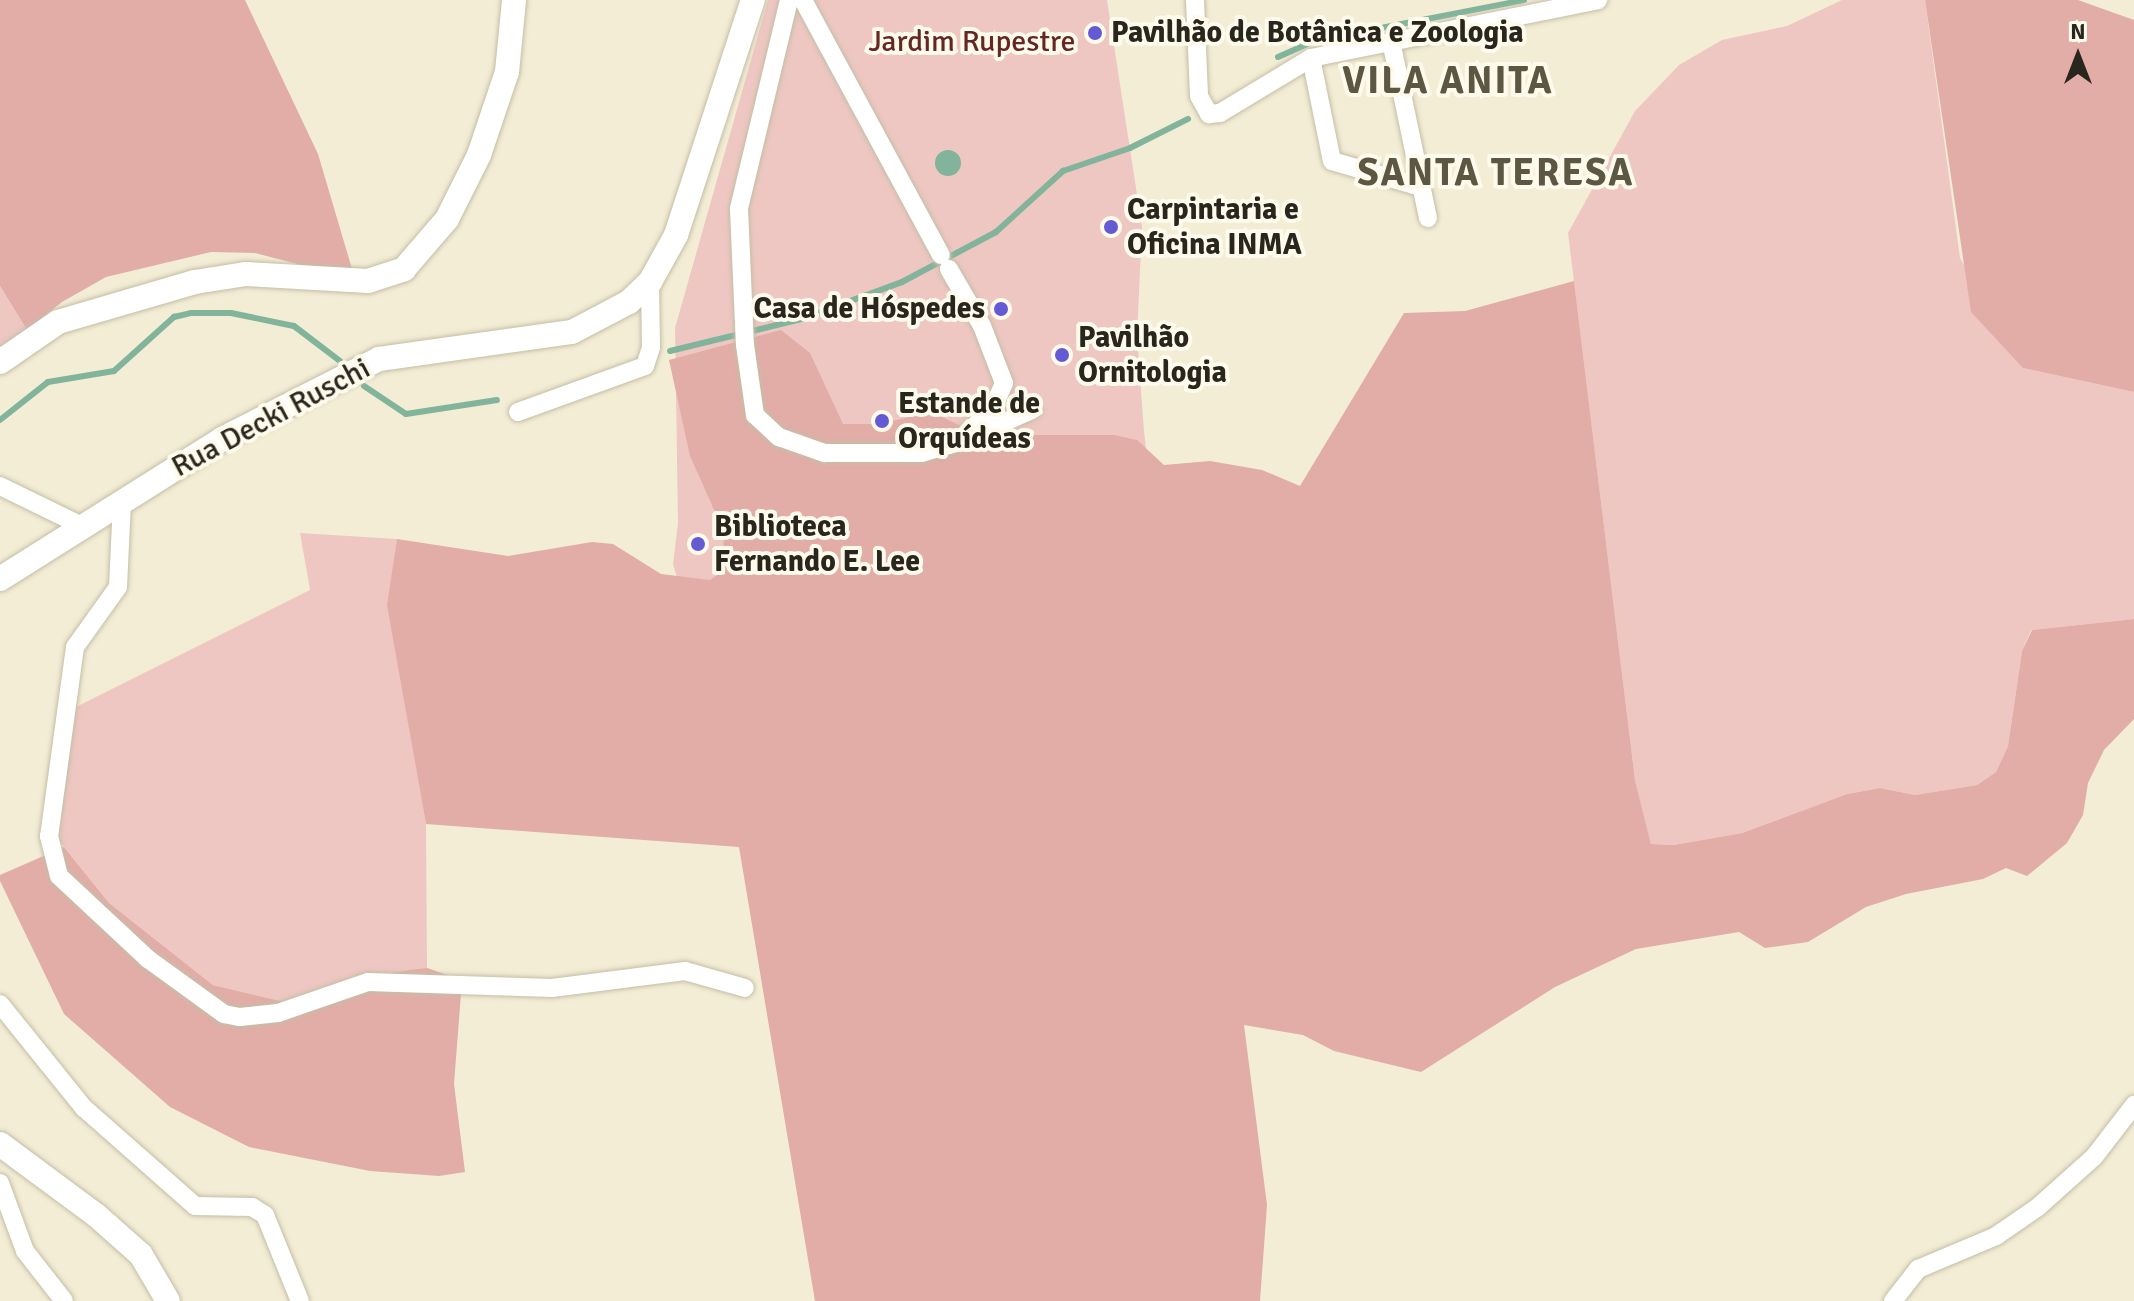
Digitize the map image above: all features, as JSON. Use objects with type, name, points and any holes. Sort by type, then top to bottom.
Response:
[{"type":"street","points":[[0,362],[58,322],[195,282],[246,274],[368,281],[404,269],[434,240],[479,155],[507,72],[514,0]]},
{"type":"street","points":[[518,412],[645,366],[651,347],[650,282],[676,235],[753,0]]},
{"type":"street","points":[[789,0],[739,209],[744,336],[755,415],[797,446],[824,453],[884,455],[957,443],[1032,410]]},
{"type":"street","points":[[803,0],[982,326],[1004,383],[993,408],[957,443]]},
{"type":"street","points":[[1195,0],[1200,103],[1204,112],[1220,113],[1311,58],[1598,0]]},
{"type":"street","points":[[1391,41],[1428,218]]},
{"type":"street","points":[[1311,58],[1332,161],[1421,187]]},
{"type":"street","name":"Rua Decki Ruschi","points":[[0,579],[80,525],[222,439],[379,359],[572,332],[611,315],[650,282]]},
{"type":"street","points":[[0,486],[80,525]]},
{"type":"street","points":[[122,502],[118,587],[75,647],[49,836],[59,876],[148,959],[224,1014],[240,1017],[278,1013],[368,982],[552,988],[685,971],[745,988]]},
{"type":"street","points":[[0,1004],[84,1108],[195,1206],[252,1207],[265,1215],[300,1301]]},
{"type":"street","points":[[1893,1301],[1918,1269],[1996,1236],[2038,1207],[2084,1167],[2134,1105]]},
{"type":"street","points":[[0,1144],[96,1215],[141,1255],[168,1301]]},
{"type":"street","points":[[0,1183],[25,1251],[64,1301]]},
{"type":"green space","name":"Jardim Rupestre","points":[[768,0],[1107,0],[1142,227],[1137,336],[1144,431],[1243,1301],[760,866],[673,564],[678,523],[675,328]]},
{"type":"green space","points":[[1842,0],[1925,0],[1960,258],[2023,368],[2134,392],[2134,619],[2031,630],[2022,651],[2008,746],[1996,772],[1977,785],[1915,795],[1880,788],[1847,794],[1742,833],[1674,845],[1651,844],[1635,780],[1568,233],[1635,111],[1679,65],[1722,40],[1787,26]]},
{"type":"green space","points":[[0,286],[27,330],[0,350]]},
{"type":"green space","points":[[300,533],[397,539],[388,605],[426,824],[427,968],[289,1003],[213,985],[109,903],[45,823],[60,715],[310,590]]},
{"type":"shaded area","points":[[0,0],[245,0],[318,154],[355,279],[255,253],[211,252],[106,277],[62,302],[27,330],[0,286]]},
{"type":"shaded area","points":[[1925,0],[2078,0],[2134,20],[2134,392],[2023,368],[1971,312]]},
{"type":"shaded area","points":[[948,150],[957,154],[961,163],[957,172],[948,176],[939,172],[935,163],[939,154]]},
{"type":"shaded area","points":[[1574,281],[1635,780],[1651,844],[1674,845],[1742,833],[1847,794],[1880,788],[1915,795],[1977,785],[1996,772],[2008,746],[2022,651],[2032,630],[2134,619],[2134,719],[2104,750],[2088,783],[2083,815],[2067,843],[2027,876],[2006,868],[1983,879],[1906,894],[1866,907],[1808,942],[1765,948],[1739,932],[1636,949],[1555,987],[1421,1072],[1334,1051],[1303,1035],[1244,1025],[1267,1205],[1260,1301],[815,1301],[739,847],[426,824],[387,605],[397,539],[508,556],[592,542],[613,544],[661,574],[710,580],[723,571],[724,532],[690,456],[669,360],[781,330],[810,353],[843,424],[879,424],[931,412],[981,435],[1114,435],[1137,440],[1164,465],[1210,461],[1262,470],[1300,486],[1404,313],[1465,311]]},
{"type":"shaded area","points":[[64,847],[109,903],[213,985],[289,1003],[351,981],[410,970],[427,968],[453,977],[461,994],[454,1084],[465,1172],[439,1176],[370,1171],[249,1147],[170,1107],[64,1014],[0,881],[0,875]]},
{"type":"waterway","points":[[1278,57],[1314,41],[1524,0]]},
{"type":"waterway","points":[[670,351],[801,319],[902,282],[996,232],[1063,171],[1130,148],[1188,119]]},
{"type":"waterway","points":[[0,420],[48,382],[114,371],[174,317],[191,313],[231,313],[294,326],[340,361]]},
{"type":"waterway","points":[[364,386],[406,414],[497,400]]},
{"type":"place","name":"Pavilhão de Botânica e Zoologia","points":[[1095,33]]},
{"type":"place","name":"Carpintaria e Oficina INMA","points":[[1111,227]]},
{"type":"place","name":"Casa de Hóspedes","points":[[1001,309]]},
{"type":"place","name":"Pavilhão Ornitologia","points":[[1062,355]]},
{"type":"place","name":"Estande de Orquídeas","points":[[882,421]]},
{"type":"place","name":"Biblioteca Fernando E. Lee","points":[[698,544]]},
{"type":"district","name":"VILA ANITA","points":[[1448,81]]},
{"type":"district","name":"SANTA TERESA","points":[[1496,173]]}]
